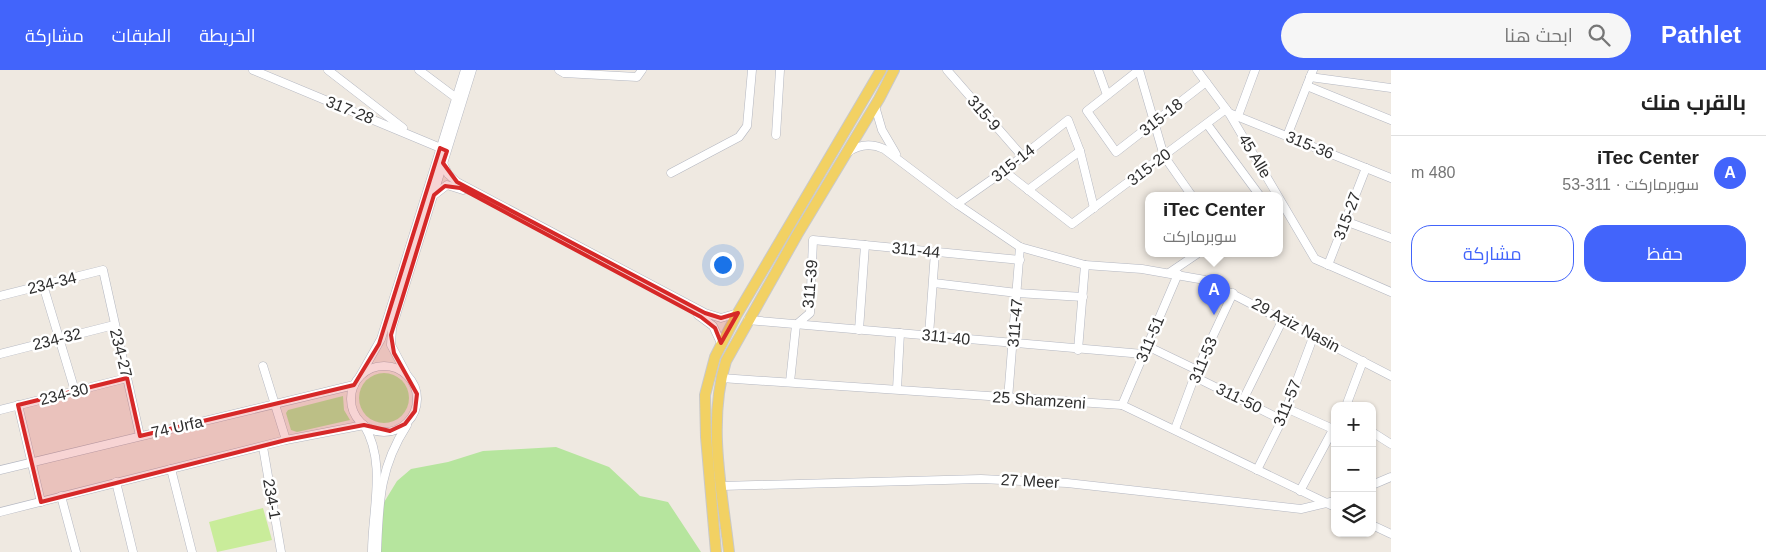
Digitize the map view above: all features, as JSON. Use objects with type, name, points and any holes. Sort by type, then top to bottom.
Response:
[{"type":"main road","points":[[716,552],[704,412],[709,375],[721,343],[786,229],[881,70]]},
{"type":"main road","points":[[722,552],[714,459],[721,378],[732,349],[748,320],[875,106],[894,70]]},
{"type":"main road","points":[[786,229],[797,235]]},
{"type":"main road","points":[[717,425],[729,552]]},
{"type":"street","name":"317-28","points":[[253,70],[444,149]]},
{"type":"street","points":[[328,70],[413,136]]},
{"type":"street","points":[[419,70],[458,100]]},
{"type":"street","points":[[372,552],[377,460],[374,444],[352,407],[354,385],[381,339],[444,149],[465,70]]},
{"type":"street","points":[[458,100],[472,70]]},
{"type":"street","points":[[559,70],[564,72],[638,77],[642,70]]},
{"type":"street","points":[[671,173],[739,137],[746,126],[752,70]]},
{"type":"street","points":[[776,135],[780,70]]},
{"type":"street","name":"315-9","points":[[947,70],[1022,156]]},
{"type":"street","points":[[1098,70],[1107,95],[1139,70],[1164,156],[1189,192]]},
{"type":"street","name":"45 Alle","points":[[1197,70],[1227,111],[1277,192]]},
{"type":"street","points":[[1238,116],[1256,70]]},
{"type":"street","points":[[1287,136],[1311,74],[1391,88]]},
{"type":"street","name":"315-18","points":[[1107,95],[1087,111],[1116,152],[1206,82]]},
{"type":"street","points":[[1307,86],[1391,120]]},
{"type":"street","name":"29 Aziz Nasin","points":[[875,106],[886,138],[900,160]]},
{"type":"street","name":"315-36","points":[[1227,111],[1391,178]]},
{"type":"street","name":"315-20","points":[[1028,190],[1072,224],[1227,111]]},
{"type":"street","name":"315-14","points":[[957,204],[1004,171],[1068,120],[1080,151]]},
{"type":"street","points":[[1207,124],[1257,192]]},
{"type":"street","name":"29 Aziz Nasin","points":[[846,153],[857,147],[874,145],[884,149],[957,204],[1020,247],[1085,265],[1178,274],[1205,280],[1233,292],[1391,376]]},
{"type":"street","points":[[378,552],[384,472],[393,446],[416,406],[417,394],[414,384],[392,348],[390,335],[434,195],[443,163],[444,149]]},
{"type":"street","points":[[1004,171],[1028,190],[1080,151],[1094,208]]},
{"type":"street","points":[[443,163],[448,174],[457,182],[705,313],[721,318],[738,313]]},
{"type":"street","name":"315-27","points":[[1328,265],[1366,168]]},
{"type":"street","points":[[434,195],[447,185],[460,188],[702,317],[715,328],[721,343]]},
{"type":"street","name":"45 Alle","points":[[1283,203],[1314,259],[1391,292]]},
{"type":"street","points":[[1345,220],[1391,238]]},
{"type":"street","name":"311-44","points":[[813,240],[1020,260]]},
{"type":"street","name":"311-39","points":[[790,382],[796,325],[810,313],[813,240]]},
{"type":"street","points":[[859,330],[865,245]]},
{"type":"street","name":"311-47","points":[[1008,399],[1020,247]]},
{"type":"street","points":[[929,335],[935,252]]},
{"type":"street","points":[[1169,273],[1192,257]]},
{"type":"street","points":[[1078,350],[1085,265]]},
{"type":"street","name":"234-34","points":[[0,296],[103,270]]},
{"type":"street","name":"234-27","points":[[103,270],[140,436]]},
{"type":"street","name":"311-51","points":[[1122,405],[1178,274]]},
{"type":"street","points":[[934,283],[1017,293],[1083,297]]},
{"type":"street","points":[[43,285],[75,391]]},
{"type":"street","name":"311-53","points":[[1175,429],[1196,374],[1233,292]]},
{"type":"street","points":[[1243,400],[1283,318]]},
{"type":"street","name":"311-40","points":[[748,320],[1078,350],[1143,354]]},
{"type":"street","name":"234-32","points":[[0,354],[114,324]]},
{"type":"street","points":[[897,389],[900,333]]},
{"type":"street","name":"311-57","points":[[1257,470],[1282,420],[1314,335]]},
{"type":"street","name":"311-50","points":[[1147,346],[1282,420]]},
{"type":"street","points":[[1348,402],[1363,361]]},
{"type":"street","points":[[264,366],[274,405],[286,440]]},
{"type":"street","points":[[360,376],[373,368],[383,366],[398,369],[407,375]]},
{"type":"street","name":"234-30","points":[[0,410],[127,378]]},
{"type":"street","name":"25 Shamzeni","points":[[721,378],[897,389],[1008,399],[1122,405],[1300,491],[1331,504]]},
{"type":"street","name":"74 Urfa","points":[[0,470],[354,385]]},
{"type":"street","points":[[18,405],[41,502]]},
{"type":"street","points":[[1286,408],[1331,427]]},
{"type":"street","points":[[0,512],[286,440],[364,425],[379,431],[390,431],[401,427],[409,420]]},
{"type":"street","points":[[1300,491],[1331,434]]},
{"type":"street","points":[[1376,435],[1391,444]]},
{"type":"street","name":"234-1","points":[[263,446],[281,552]]},
{"type":"street","points":[[171,468],[192,552]]},
{"type":"street","points":[[1376,483],[1391,477]]},
{"type":"street","name":"27 Meer","points":[[722,486],[981,479],[1067,482],[1261,506],[1301,508],[1331,504]]},
{"type":"street","points":[[116,482],[132,552]]},
{"type":"street","points":[[61,496],[74,552]]},
{"type":"street","points":[[1376,527],[1391,534]]},
{"type":"highlighted area","points":[[440,148],[447,151],[443,163],[457,182],[705,313],[721,318],[738,313],[721,343],[715,328],[701,317],[460,188],[445,186],[434,195],[391,335],[394,353],[417,394],[415,411],[405,424],[390,431],[364,425],[286,440],[41,502],[18,405],[127,378],[140,436],[354,385],[379,344]]},
{"type":"green space","points":[[384,373],[398,377],[405,384],[409,398],[405,412],[398,419],[384,423],[370,419],[363,412],[359,398],[363,384],[370,377]]},
{"type":"green space","points":[[343,396],[344,410],[350,420],[297,432],[291,430],[286,413],[288,410]]},
{"type":"green space","points":[[556,447],[609,467],[640,496],[668,502],[701,552],[381,552],[380,514],[383,504],[397,481],[411,469],[448,462],[483,451]]},
{"type":"green space","points":[[263,508],[272,540],[217,552],[209,522]]},
{"type":"place","name":"iTec Center","points":[[1214,315]]}]
